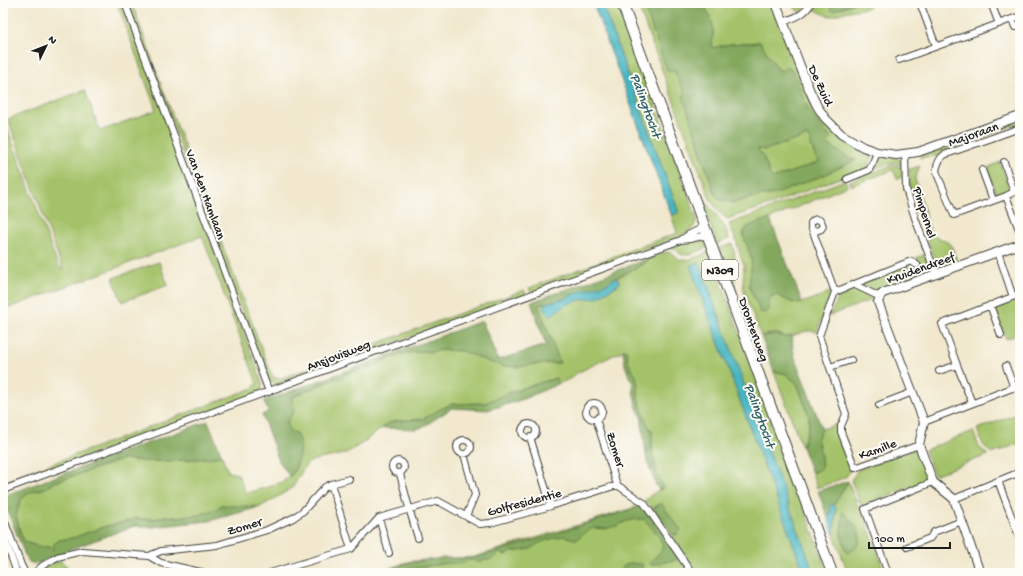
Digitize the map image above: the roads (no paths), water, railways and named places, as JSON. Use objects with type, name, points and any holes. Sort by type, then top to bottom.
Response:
[{"type":"main road","name":"Dronterweg","points":[[622,3],[832,573]]},
{"type":"street","name":"Van den Hamlaan","points":[[125,3],[269,392]]},
{"type":"street","name":"De Zuid","points":[[776,3],[809,90],[817,106],[825,118],[841,134],[863,147],[877,152],[896,155],[918,152],[1020,116]]},
{"type":"street","points":[[783,22],[805,12],[812,3]]},
{"type":"street","points":[[920,3],[936,46]]},
{"type":"street","points":[[991,3],[999,24]]},
{"type":"street","points":[[899,60],[1020,16]]},
{"type":"street","points":[[1012,19],[1015,27],[1020,26]]},
{"type":"street","name":"Majoraan","points":[[1004,162],[1017,191],[954,215],[936,170],[942,156],[944,154],[1020,128]]},
{"type":"street","points":[[847,179],[868,170],[877,152]]},
{"type":"street","name":"Pimpernel","points":[[905,154],[906,189],[936,274]]},
{"type":"street","points":[[982,170],[993,200]]},
{"type":"street","points":[[1006,196],[1020,232]]},
{"type":"street","points":[[812,229],[835,292],[911,261],[917,265]]},
{"type":"street","name":"Ansjovisweg","points":[[3,490],[363,356],[681,240],[690,239],[706,231]]},
{"type":"street","name":"Kruidendreef","points":[[924,422],[878,302],[880,297],[884,293],[1020,244]]},
{"type":"street","points":[[998,252],[1013,296]]},
{"type":"street","points":[[853,284],[880,297]]},
{"type":"street","name":"Kamille","points":[[835,292],[819,336],[846,414],[841,426],[841,432],[855,468],[919,445]]},
{"type":"street","points":[[972,403],[942,324],[1020,294]]},
{"type":"street","points":[[990,305],[1001,335]]},
{"type":"street","points":[[830,367],[851,360]]},
{"type":"street","points":[[939,371],[957,365]]},
{"type":"street","points":[[977,572],[954,499],[933,482],[919,445],[924,422],[1017,386],[1006,366]]},
{"type":"street","points":[[879,405],[912,392]]},
{"type":"street","name":"Zomer","points":[[596,419],[617,485]]},
{"type":"street","points":[[530,437],[551,506]]},
{"type":"street","points":[[464,454],[476,495],[466,516]]},
{"type":"street","points":[[954,499],[1020,472]]},
{"type":"street","points":[[400,474],[418,538]]},
{"type":"street","name":"Zomer","points":[[149,556],[161,551],[217,545],[267,530],[293,518],[303,511],[325,487],[349,479]]},
{"type":"street","points":[[998,481],[1020,539]]},
{"type":"street","points":[[888,573],[864,509],[933,482]]},
{"type":"street","points":[[331,484],[351,549]]},
{"type":"street","points":[[617,485],[644,503],[692,573]]},
{"type":"street","name":"Golfresidentie","points":[[378,518],[438,501],[480,524],[490,523],[617,485]]},
{"type":"street","points":[[3,517],[24,571]]},
{"type":"street","points":[[270,573],[351,549],[378,518]]},
{"type":"street","points":[[378,518],[389,553]]},
{"type":"street","points":[[1014,523],[1020,520]]},
{"type":"street","points":[[907,548],[930,538],[934,532],[962,522]]},
{"type":"street","points":[[3,534],[17,573],[29,571],[34,573],[57,557],[82,551],[149,556],[161,564],[205,573]]},
{"type":"water","points":[[593,3],[602,3],[678,210],[678,213],[673,215],[671,214]]},
{"type":"water","points":[[699,262],[814,573],[804,573],[690,266]]},
{"type":"water","points":[[616,278],[620,282],[619,284],[596,298],[580,300],[567,304],[550,316],[545,308],[545,303],[566,299],[571,295],[608,283]]},
{"type":"water","points":[[832,504],[836,508],[834,535],[828,518],[831,512],[830,506]]},
{"type":"water label","name":"Palingtocht","points":[[647,105]]},
{"type":"water label","name":"Palingtocht","points":[[761,415]]}]
